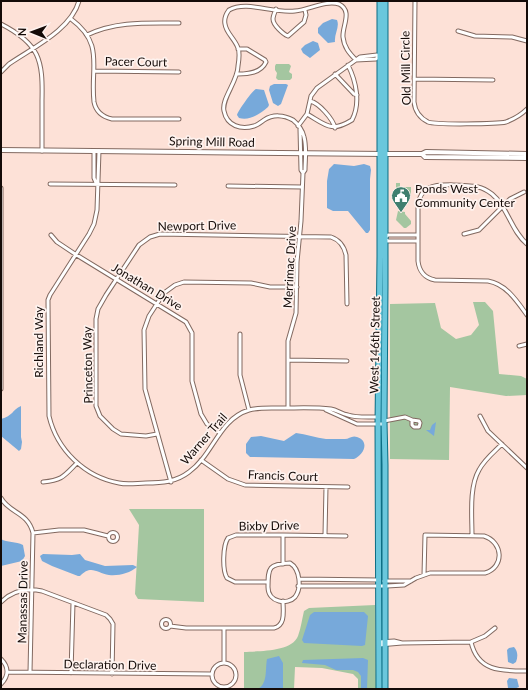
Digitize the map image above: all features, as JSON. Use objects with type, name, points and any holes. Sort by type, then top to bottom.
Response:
[{"type":"main road","name":"West 146th Street","points":[[380,1],[383,154],[381,583],[382,643],[385,689]]},
{"type":"main road","name":"West 146th Street","points":[[381,57],[385,1]]},
{"type":"main road","name":"West 146th Street","points":[[379,689],[382,643]]},
{"type":"street","points":[[1,72],[8,64],[61,29],[70,19],[79,1]]},
{"type":"street","name":"Old Mill Circle","points":[[415,1],[414,102],[420,117],[431,122],[499,123],[516,118],[527,109]]},
{"type":"street","points":[[242,2],[230,10],[225,21],[225,26],[238,49],[238,74],[223,106],[224,114],[231,124],[238,127],[254,127],[267,118],[280,116],[290,118],[299,127],[307,114],[312,94],[317,88],[356,60],[376,59],[381,57]]},
{"type":"street","points":[[250,2],[289,12],[305,10],[328,2],[334,2],[342,6],[347,15],[343,33],[344,45],[349,54],[356,60]]},
{"type":"street","points":[[276,9],[273,22],[288,36],[304,22],[306,15],[305,10]]},
{"type":"street","points":[[70,19],[82,27],[93,50],[94,102],[96,109],[104,116],[112,119],[179,119]]},
{"type":"street","points":[[87,35],[101,29],[126,24],[179,23]]},
{"type":"street","points":[[1,24],[20,35],[33,48],[40,63],[42,73],[42,150]]},
{"type":"street","points":[[458,30],[475,36],[512,37],[527,41]]},
{"type":"street","points":[[238,49],[246,49],[266,62],[265,65],[252,74],[238,74]]},
{"type":"street","points":[[307,114],[330,127],[335,128],[352,120],[357,89],[348,65]]},
{"type":"street","name":"Pacer Court","points":[[94,71],[179,72]]},
{"type":"street","points":[[335,74],[354,94],[357,95]]},
{"type":"street","points":[[414,79],[493,80]]},
{"type":"street","points":[[310,101],[314,102],[331,118],[335,128]]},
{"type":"street","name":"Merrimac Drive","points":[[288,408],[289,337],[296,313],[297,262],[302,216],[302,173],[305,170],[303,153],[304,138],[303,132],[299,127]]},
{"type":"street","name":"Spring Mill Road","points":[[1,150],[383,154],[422,154],[426,152],[527,154]]},
{"type":"street","name":"Richland Way","points":[[97,151],[99,177],[97,185],[97,210],[95,219],[88,234],[48,300],[48,405],[51,423],[56,435],[77,462],[91,474],[120,484],[146,483]]},
{"type":"street","name":"Spring Mill Road","points":[[422,154],[425,157],[527,158]]},
{"type":"street","points":[[50,184],[175,185]]},
{"type":"street","points":[[228,186],[302,186]]},
{"type":"street","points":[[527,244],[516,232],[502,207],[492,194],[479,187],[432,186],[426,189],[419,198],[419,266],[425,276],[435,280],[488,281],[495,283],[501,286],[513,297],[527,315]]},
{"type":"street","points":[[1,188],[1,389]]},
{"type":"street","points":[[464,234],[478,230],[512,198],[524,192]]},
{"type":"street","name":"Jonathan Drive","points":[[52,235],[57,242],[184,320],[190,327],[192,336],[192,378],[195,394],[203,418],[209,426],[220,434]]},
{"type":"street","name":"Newport Drive","points":[[116,279],[139,245],[154,235],[328,236],[336,239],[343,246],[346,255],[347,304]]},
{"type":"street","points":[[383,238],[388,236],[418,238]]},
{"type":"street","name":"Princeton Way","points":[[116,279],[100,304],[97,314],[97,409],[103,419],[113,429],[121,434],[146,436],[157,434]]},
{"type":"street","points":[[171,482],[145,389],[144,338],[146,321],[157,303],[168,289],[184,282],[251,283],[270,287],[296,287]]},
{"type":"street","points":[[240,334],[240,375],[250,410]]},
{"type":"street","points":[[519,346],[527,344]]},
{"type":"street","points":[[288,360],[347,361]]},
{"type":"street","name":"Warner Trail","points":[[146,483],[171,482],[189,473],[234,418],[250,410],[258,408],[325,409],[334,410],[361,425],[382,420]]},
{"type":"street","points":[[480,416],[488,430],[527,468]]},
{"type":"street","name":"Warner Trail","points":[[346,417],[382,420]]},
{"type":"street","points":[[382,420],[405,417],[412,420]]},
{"type":"street","points":[[472,535],[473,488],[476,476],[482,465],[502,444]]},
{"type":"street","name":"Francis Court","points":[[201,460],[228,479],[240,484],[257,486],[348,487]]},
{"type":"street","points":[[42,482],[62,478],[77,462]]},
{"type":"street","points":[[325,535],[326,487]]},
{"type":"street","points":[[1,498],[7,506],[25,517],[31,526],[33,533],[59,530],[84,530],[108,536]]},
{"type":"street","name":"Manassas Drive","points":[[30,672],[33,533]]},
{"type":"street","points":[[283,535],[283,564]]},
{"type":"street","name":"Bixby Drive","points":[[268,582],[235,582],[228,580],[224,572],[225,543],[228,538],[234,536],[283,535],[346,536]]},
{"type":"street","points":[[298,586],[411,581],[424,575],[439,573],[485,573],[490,571],[498,562],[499,555],[497,545],[492,539],[484,536],[425,535],[424,575]]},
{"type":"street","points":[[290,563],[297,570],[299,579],[298,592],[294,598],[283,601],[275,600],[270,597],[268,591],[268,572],[270,568],[277,564],[290,563]]},
{"type":"street","points":[[299,579],[381,583]]},
{"type":"street","points":[[1,602],[18,592],[32,590],[42,591],[106,615],[112,622],[113,628],[112,674]]},
{"type":"street","points":[[170,626],[186,628],[277,627],[283,621],[283,601]]},
{"type":"street","points":[[71,673],[73,603]]},
{"type":"street","points":[[224,628],[224,663]]},
{"type":"street","points":[[382,643],[470,642],[485,636],[495,628]]},
{"type":"street","points":[[470,642],[476,656],[482,663],[499,670],[527,671]]},
{"type":"street","points":[[1,659],[6,665],[8,672],[6,678],[1,684]]},
{"type":"street","points":[[224,663],[233,667],[236,674],[232,683],[224,688],[216,683],[212,674],[215,667],[224,663]]},
{"type":"street","name":"Declaration Drive","points":[[8,672],[212,674]]},
{"type":"green space","points":[[276,64],[289,64],[291,66],[289,72],[292,74],[292,78],[290,80],[278,80],[276,78]]},
{"type":"green space","points":[[396,183],[400,183],[400,187],[411,187],[411,196],[396,196]]},
{"type":"green space","points":[[398,211],[405,212],[411,221],[411,224],[406,228],[404,228],[396,220]]},
{"type":"green space","points":[[473,302],[485,302],[493,311],[499,374],[521,376],[527,379],[527,395],[506,396],[450,387],[449,460],[390,459],[390,304],[435,303],[441,328],[456,339],[471,335],[479,325]]},
{"type":"green space","points":[[129,509],[204,509],[204,602],[138,599],[135,594],[139,525]]},
{"type":"green space","points":[[375,605],[376,689],[358,689],[358,679],[353,674],[322,668],[295,667],[294,689],[244,689],[244,652],[274,650],[289,645],[295,641],[301,627],[304,611],[309,608]]},
{"type":"water","points":[[332,19],[337,20],[338,23],[335,42],[328,43],[318,33],[318,28],[323,23]]},
{"type":"water","points":[[313,41],[318,43],[320,50],[310,58],[303,53],[301,49]]},
{"type":"water","points":[[274,84],[288,85],[281,104],[278,106],[273,103],[269,90],[270,86]]},
{"type":"water","points":[[256,89],[264,90],[269,105],[268,107],[251,118],[239,118],[237,115],[248,97]]},
{"type":"water","points":[[334,164],[354,166],[364,164],[370,166],[370,230],[368,233],[366,233],[348,211],[333,211],[327,208],[327,181],[329,169]]},
{"type":"water","points":[[21,406],[22,442],[21,449],[19,451],[1,436],[1,419],[10,415]]},
{"type":"water","points":[[436,422],[434,436],[426,430],[430,430],[432,425]]},
{"type":"water","points":[[296,433],[326,439],[345,439],[355,437],[361,439],[364,448],[361,454],[354,459],[250,457],[246,453],[246,444],[251,437],[261,436],[284,441]]},
{"type":"water","points":[[1,539],[23,545],[25,556],[22,561],[1,566]]},
{"type":"water","points":[[43,554],[80,554],[85,560],[105,566],[133,565],[137,567],[128,572],[113,575],[94,570],[87,570],[78,576],[42,561],[40,556]]},
{"type":"water","points":[[314,612],[364,612],[368,616],[365,645],[304,643],[302,640],[310,615]]},
{"type":"water","points":[[514,647],[517,652],[517,656],[516,662],[513,664],[508,662],[507,650]]},
{"type":"water","points":[[279,656],[283,663],[283,689],[258,689],[265,680],[267,659]]},
{"type":"water","points":[[363,658],[368,660],[367,689],[361,689],[361,676],[358,672],[353,670],[336,670],[325,665],[302,663],[303,660]]},
{"type":"water","points":[[509,678],[517,679],[519,687],[514,689],[508,688],[507,681]]},
{"type":"place","name":"Ponds West Community Center","points":[[401,213]]}]
